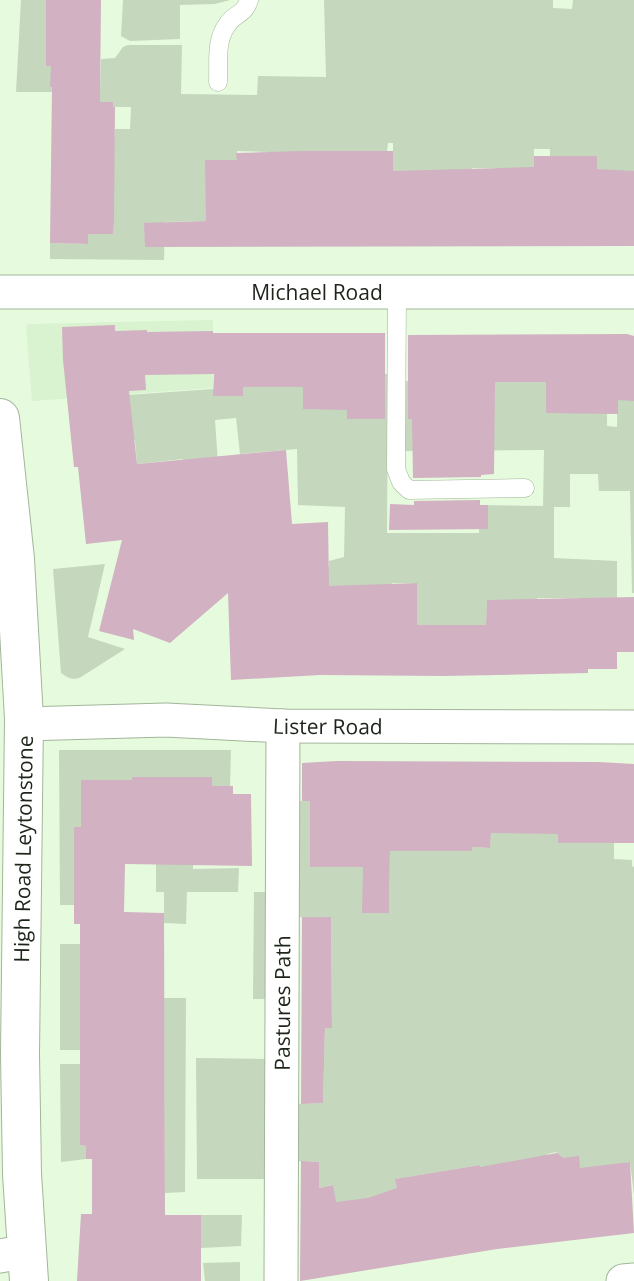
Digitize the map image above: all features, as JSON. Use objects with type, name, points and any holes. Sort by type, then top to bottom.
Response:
[{"type":"street","name":"Michael Road","points":[[0,292],[634,292]]},
{"type":"street","name":"High Road Leytonstone","points":[[0,418],[15,559],[22,1174],[19,1263]]},
{"type":"street","name":"Lister Road","points":[[16,721],[166,720],[283,726],[634,727]]},
{"type":"street","name":"Pastures Path","points":[[281,1281],[283,726]]},
{"type":"street","points":[[623,1281],[634,1280]]},
{"type":"lane","points":[[218,82],[219,43],[227,24],[246,10],[249,0]]},
{"type":"lane","points":[[397,291],[395,436],[396,468],[401,482],[409,489],[525,488]]},
{"type":"shaded area","points":[[21,0],[46,0],[46,65],[51,66],[52,92],[16,92]]},
{"type":"shaded area","points":[[123,0],[230,0],[215,4],[180,5],[180,39],[130,41],[121,36]]},
{"type":"shaded area","points":[[324,0],[553,0],[553,8],[572,9],[573,0],[634,0],[634,176],[597,207],[596,156],[562,156],[550,175],[550,149],[534,149],[534,174],[502,168],[472,168],[472,204],[393,172],[393,143],[388,143],[387,151],[378,151],[270,203],[270,152],[237,151],[237,202],[206,160],[206,221],[165,222],[164,260],[50,259],[50,243],[88,244],[88,234],[113,234],[114,201],[90,200],[115,129],[130,129],[131,107],[113,107],[113,102],[92,102],[100,93],[101,59],[115,58],[123,47],[128,45],[182,45],[181,94],[257,95],[258,76],[326,77]]},
{"type":"shaded area","points":[[213,320],[213,388],[32,401],[26,326],[28,324]]},
{"type":"shaded area","points":[[243,374],[303,374],[303,409],[319,409],[380,374],[388,374],[387,533],[479,533],[480,505],[543,506],[544,450],[403,451],[403,381],[546,381],[546,412],[607,412],[607,426],[617,427],[618,374],[634,401],[634,593],[630,491],[599,491],[598,474],[570,474],[570,507],[554,507],[554,558],[617,561],[617,607],[588,598],[537,598],[536,635],[522,601],[487,600],[486,635],[474,625],[417,625],[417,583],[392,583],[391,635],[348,633],[314,568],[329,567],[329,561],[344,557],[345,507],[298,505],[297,449],[240,454],[236,418],[215,420],[222,522],[185,472],[183,459],[137,464],[135,440],[127,440],[128,395],[227,388],[243,396]]},
{"type":"shaded area","points":[[105,564],[88,637],[125,649],[81,677],[71,678],[61,673],[53,569]]},
{"type":"shaded area","points":[[59,750],[231,750],[230,786],[212,786],[211,777],[133,777],[81,827],[74,905],[60,905]]},
{"type":"shaded area","points":[[298,801],[310,801],[310,866],[329,867],[366,801],[363,913],[389,913],[390,845],[472,851],[472,847],[490,848],[491,801],[558,805],[559,843],[588,843],[614,807],[614,859],[632,860],[634,867],[634,1195],[630,1162],[612,1165],[596,1199],[556,1152],[548,1154],[486,1212],[480,1165],[396,1179],[401,1226],[341,1235],[332,1185],[319,1188],[319,1162],[294,1161],[295,1104],[323,1103],[325,1028],[332,1027],[331,918],[297,917]]},
{"type":"shaded area","points":[[156,859],[193,859],[193,869],[239,868],[238,892],[187,892],[186,924],[164,923],[164,892],[156,892]]},
{"type":"shaded area","points":[[254,892],[267,892],[268,999],[253,999]]},
{"type":"shaded area","points":[[60,944],[80,944],[80,1050],[60,1050]]},
{"type":"shaded area","points":[[164,998],[186,998],[185,1192],[165,1193]]},
{"type":"shaded area","points":[[196,1058],[268,1059],[270,1179],[197,1179]]},
{"type":"shaded area","points":[[60,1064],[80,1064],[80,1145],[86,1146],[86,1159],[61,1162]]},
{"type":"shaded area","points":[[201,1215],[242,1215],[241,1246],[201,1248]]},
{"type":"shaded area","points":[[240,1262],[240,1281],[205,1281],[203,1263]]},
{"type":"building","points":[[46,0],[101,0],[100,102],[113,102],[115,107],[114,220],[113,234],[88,234],[88,244],[50,243],[52,87],[51,66],[46,66]]},
{"type":"building","points":[[393,151],[393,171],[534,167],[534,156],[597,156],[597,169],[634,171],[634,246],[145,247],[144,223],[206,221],[205,160],[237,160],[236,153]]},
{"type":"building","points":[[115,325],[115,331],[147,332],[385,333],[385,419],[347,419],[347,410],[303,409],[303,387],[243,387],[243,396],[213,396],[214,374],[145,375],[146,390],[129,391],[137,464],[286,450],[292,524],[328,522],[329,586],[417,583],[417,625],[486,625],[487,600],[634,597],[634,652],[617,652],[617,669],[588,669],[588,673],[320,675],[231,680],[228,593],[170,643],[133,629],[134,640],[99,631],[122,540],[86,544],[78,467],[74,467],[62,327]]},
{"type":"building","points":[[408,335],[634,336],[634,401],[618,400],[618,414],[546,413],[546,382],[495,382],[494,474],[481,477],[413,478],[412,419],[408,419]]},
{"type":"building","points":[[480,500],[480,505],[488,505],[488,529],[389,530],[390,504]]},
{"type":"building","points":[[337,761],[634,764],[634,843],[558,843],[558,834],[491,833],[490,848],[472,847],[472,851],[390,851],[389,913],[362,913],[363,867],[310,867],[310,801],[302,801],[302,763]]},
{"type":"building","points":[[132,777],[212,777],[212,786],[233,786],[233,794],[251,794],[252,866],[125,864],[124,912],[164,913],[165,1215],[201,1215],[201,1281],[77,1281],[81,1214],[92,1214],[92,1159],[86,1159],[86,1146],[80,1145],[80,924],[74,924],[74,827],[81,827],[81,780],[132,780]]},
{"type":"building","points":[[302,917],[331,917],[332,1028],[325,1028],[323,1103],[301,1104]]},
{"type":"building","points":[[557,1153],[563,1158],[579,1156],[580,1168],[630,1162],[634,1233],[497,1249],[300,1281],[301,1161],[319,1162],[319,1188],[333,1185],[336,1202],[368,1198],[397,1188],[395,1179]]}]
